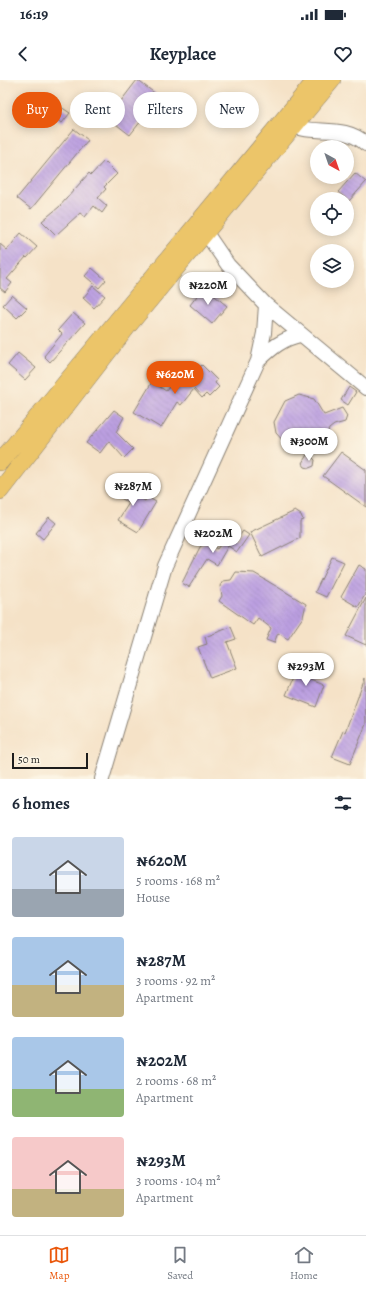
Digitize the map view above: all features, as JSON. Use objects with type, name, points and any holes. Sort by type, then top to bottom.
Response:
[{"type":"main road","points":[[0,462],[289,124],[332,80]]},
{"type":"main road","points":[[0,491],[128,326],[206,233],[289,124],[309,83]]},
{"type":"street","points":[[289,124],[348,132],[358,136],[366,144]]},
{"type":"street","points":[[206,233],[228,265],[266,305],[300,335],[366,388]]},
{"type":"street","points":[[102,779],[165,566],[258,361],[264,333],[266,305]]},
{"type":"street","points":[[258,361],[284,340],[300,335]]},
{"type":"building","points":[[137,80],[153,92],[133,92],[133,128],[136,128],[130,135],[121,128],[125,128],[125,96]]},
{"type":"building","points":[[62,108],[70,113],[62,123]]},
{"type":"building","points":[[74,129],[88,140],[31,209],[17,198]]},
{"type":"building","points":[[104,161],[117,174],[104,187],[106,189],[98,198],[107,206],[102,213],[94,206],[85,217],[80,213],[56,235],[42,221],[59,207],[89,173],[91,175]]},
{"type":"building","points":[[355,173],[366,182],[354,195],[354,192],[338,192],[345,184],[354,184]]},
{"type":"building","points":[[21,233],[37,247],[7,279],[12,283],[5,292],[0,288],[0,244],[7,250]]},
{"type":"building","points":[[92,268],[106,280],[99,288],[85,276]]},
{"type":"building","points":[[93,286],[105,296],[94,308],[83,298]]},
{"type":"building","points":[[204,287],[227,306],[212,324],[190,305]]},
{"type":"building","points":[[12,295],[27,308],[17,318],[3,305]]},
{"type":"building","points":[[73,313],[85,323],[50,362],[44,356],[62,334],[58,330]]},
{"type":"building","points":[[18,353],[36,368],[25,380],[8,365]]},
{"type":"building","points":[[202,365],[217,380],[215,383],[219,387],[209,397],[206,394],[202,398],[194,389],[181,405],[177,402],[161,428],[134,412],[152,382],[166,391],[172,383],[176,385],[191,370],[194,372]]},
{"type":"building","points":[[349,387],[356,392],[348,405],[341,400]]},
{"type":"building","points":[[299,395],[314,399],[324,415],[342,408],[347,416],[345,422],[334,425],[329,429],[324,440],[311,450],[285,443],[276,433],[274,422],[285,401]]},
{"type":"building","points":[[114,410],[124,417],[116,432],[133,449],[124,458],[109,441],[100,453],[86,443]]},
{"type":"building","points":[[341,452],[366,470],[366,507],[323,476]]},
{"type":"building","points":[[308,453],[315,460],[314,466],[309,468],[305,467],[302,463]]},
{"type":"building","points":[[112,481],[145,501],[147,497],[156,502],[138,532],[118,520],[129,503],[107,490]]},
{"type":"building","points":[[295,511],[301,515],[303,520],[300,521],[300,538],[262,557],[250,532]]},
{"type":"building","points":[[49,517],[56,523],[43,539],[36,533]]},
{"type":"building","points":[[232,528],[237,531],[233,538],[236,540],[243,531],[249,535],[237,552],[228,546],[217,565],[207,559],[189,587],[182,583],[200,547],[206,542],[217,549]]},
{"type":"building","points":[[332,557],[344,562],[326,597],[315,592]]},
{"type":"building","points":[[359,565],[366,569],[366,593],[358,607],[341,597]]},
{"type":"building","points":[[236,572],[254,573],[306,604],[303,617],[288,639],[278,633],[274,643],[266,640],[271,628],[258,618],[253,625],[219,601],[222,596],[220,586],[223,581],[231,580]]},
{"type":"building","points":[[366,598],[366,645],[346,636]]},
{"type":"building","points":[[231,627],[236,639],[227,642],[237,668],[210,678],[198,647],[207,644],[205,637]]},
{"type":"building","points":[[307,660],[318,665],[311,680],[324,685],[316,707],[286,695],[295,673],[305,677]]},
{"type":"building","points":[[365,678],[366,724],[350,764],[332,757],[343,731],[345,732]]}]
